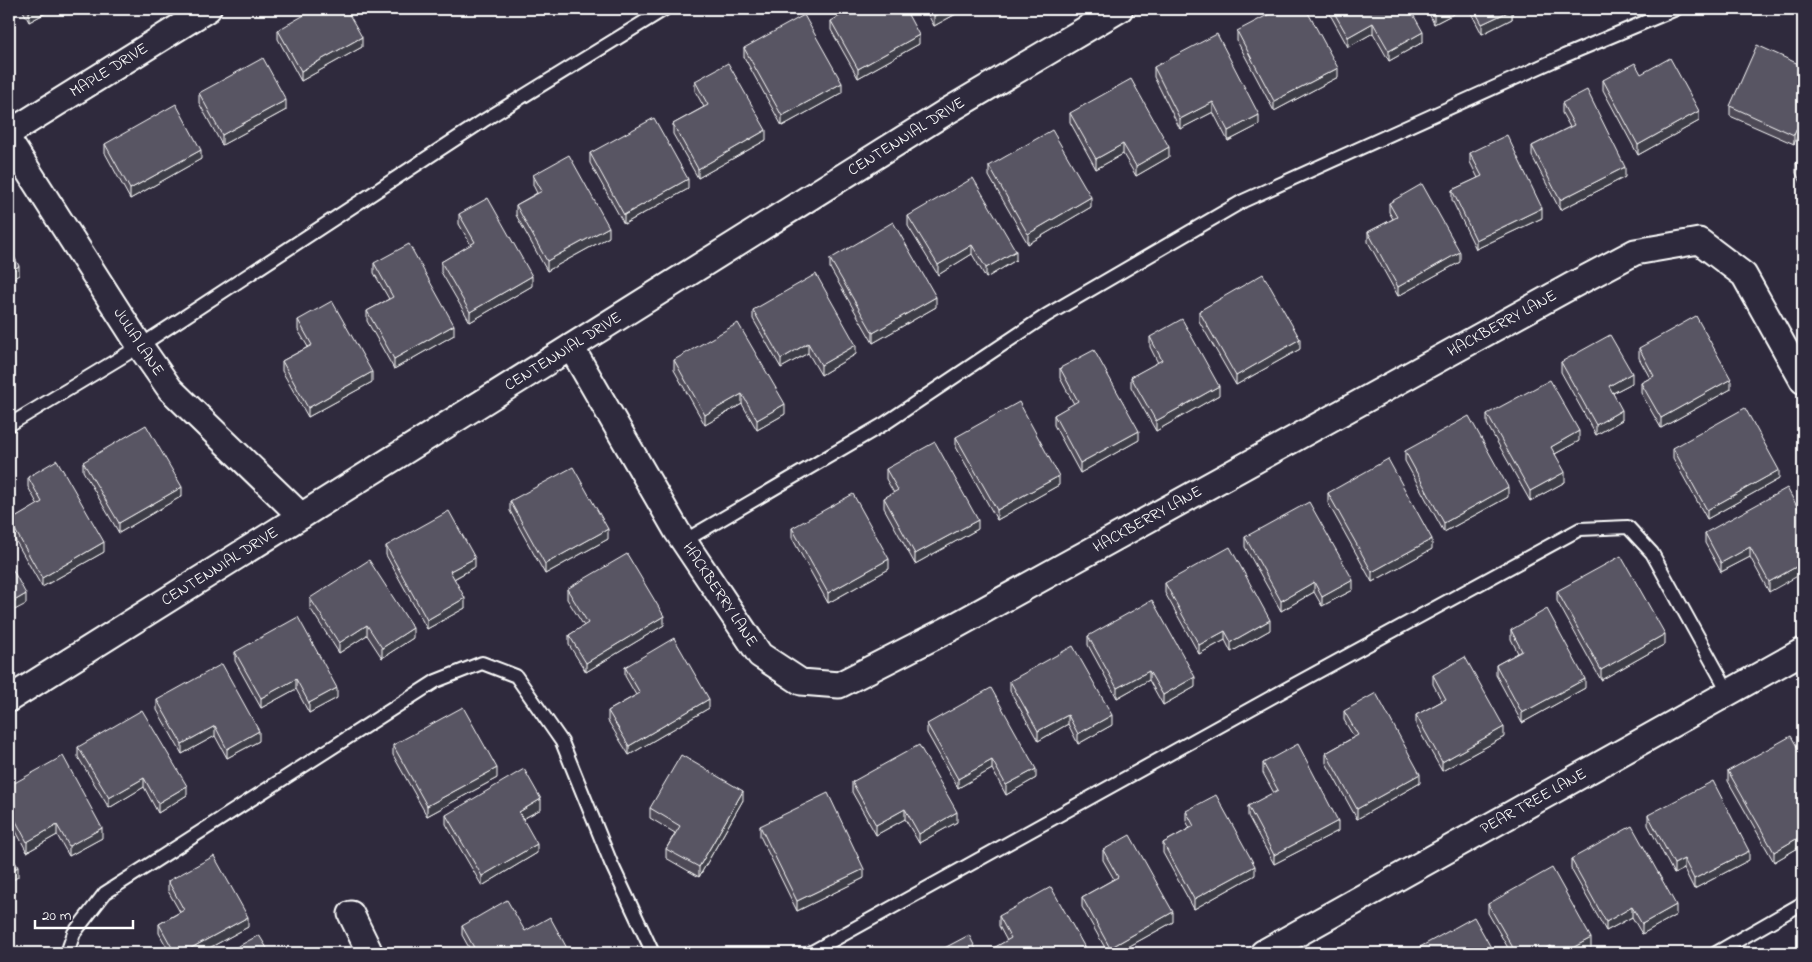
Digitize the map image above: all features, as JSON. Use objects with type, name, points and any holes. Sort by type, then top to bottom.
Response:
[{"type":"street","name":"MAPLE DRIVE","points":[[9,133],[208,9]]},
{"type":"street","name":"CENTENNIAL DRIVE","points":[[9,699],[946,112],[1120,9]]},
{"type":"street","name":"JULIA LANE","points":[[9,141],[140,346],[170,389],[300,516]]},
{"type":"street","name":"HACKBERRY LANE","points":[[571,347],[684,541],[760,655],[801,682],[840,685],[964,621],[1635,252],[1699,241],[1744,275],[1803,381]]},
{"type":"street","name":"PEAR TREE LANE","points":[[1263,953],[1803,652]]},
{"type":"street","points":[[351,914],[370,953]]},
{"type":"lane","points":[[9,425],[140,346],[483,121],[665,9]]},
{"type":"lane","points":[[684,541],[884,424],[1047,314],[1243,202],[1564,56],[1676,9]]},
{"type":"lane","points":[[810,953],[1580,529],[1628,527],[1652,553],[1729,693]]},
{"type":"lane","points":[[67,953],[74,933],[105,893],[436,681],[482,663],[516,676],[562,742],[611,863],[653,953]]},
{"type":"lane","points":[[1716,953],[1803,903]]},
{"type":"building","points":[[315,9],[346,9],[362,37],[301,71],[278,30]]},
{"type":"building","points":[[852,9],[905,9],[919,35],[858,69],[831,21]]},
{"type":"building","points":[[930,9],[948,9],[934,16]]},
{"type":"building","points":[[1279,9],[1306,9],[1338,68],[1274,101],[1237,31]]},
{"type":"building","points":[[1332,9],[1410,9],[1423,32],[1389,51],[1373,23],[1348,37]]},
{"type":"building","points":[[1432,9],[1444,9],[1434,14]]},
{"type":"building","points":[[1474,9],[1512,9],[1512,10],[1482,24]]},
{"type":"building","points":[[804,15],[842,83],[782,116],[744,48]]},
{"type":"building","points":[[1217,34],[1259,115],[1228,131],[1213,102],[1180,119],[1154,67]]},
{"type":"building","points":[[1757,45],[1803,66],[1803,115],[1794,135],[1730,106]]},
{"type":"building","points":[[263,58],[286,100],[222,135],[199,93]]},
{"type":"building","points":[[1670,58],[1699,111],[1638,145],[1603,80],[1635,63],[1641,74]]},
{"type":"building","points":[[728,63],[766,130],[698,169],[673,124],[708,105],[695,81]]},
{"type":"building","points":[[1131,79],[1169,147],[1136,166],[1123,144],[1096,159],[1070,113]]},
{"type":"building","points":[[1587,90],[1625,167],[1560,200],[1532,146],[1574,125],[1562,103]]},
{"type":"building","points":[[176,104],[201,150],[130,189],[105,144]]},
{"type":"building","points":[[654,118],[688,179],[624,215],[590,153]]},
{"type":"building","points":[[1052,130],[1091,197],[1028,234],[989,166]]},
{"type":"building","points":[[1507,135],[1542,208],[1476,240],[1452,190],[1482,176],[1470,153]]},
{"type":"building","points":[[569,155],[609,227],[547,261],[516,205],[542,191],[533,175]]},
{"type":"building","points":[[1803,159],[1803,177],[1796,163]]},
{"type":"building","points":[[973,178],[1016,251],[986,268],[972,245],[938,265],[908,216]]},
{"type":"building","points":[[1422,184],[1460,252],[1398,287],[1368,232],[1397,217],[1389,203]]},
{"type":"building","points":[[488,198],[532,276],[470,312],[441,262],[475,242],[459,214]]},
{"type":"building","points":[[893,222],[936,297],[873,333],[830,259]]},
{"type":"building","points":[[409,244],[454,325],[394,359],[367,311],[393,297],[374,263]]},
{"type":"building","points":[[9,247],[19,266],[9,272]]},
{"type":"building","points":[[816,274],[856,345],[821,365],[808,343],[781,359],[753,310]]},
{"type":"building","points":[[1263,274],[1300,339],[1236,376],[1199,311]]},
{"type":"building","points":[[332,301],[372,372],[308,408],[282,361],[312,345],[298,320]]},
{"type":"building","points":[[1696,316],[1731,379],[1661,418],[1641,383],[1654,376],[1639,348]]},
{"type":"building","points":[[1182,319],[1219,386],[1156,421],[1131,377],[1162,360],[1150,337]]},
{"type":"building","points":[[738,323],[785,404],[757,420],[742,394],[705,415],[674,360]]},
{"type":"building","points":[[1610,335],[1632,373],[1609,386],[1622,410],[1596,425],[1561,362]]},
{"type":"building","points":[[1094,350],[1139,431],[1080,463],[1054,415],[1078,401],[1060,368]]},
{"type":"building","points":[[1550,380],[1579,431],[1551,447],[1565,472],[1530,491],[1487,414]]},
{"type":"building","points":[[1019,402],[1059,476],[997,510],[956,437]]},
{"type":"building","points":[[1745,408],[1779,470],[1707,510],[1673,448]]},
{"type":"building","points":[[1469,416],[1508,487],[1444,523],[1405,451]]},
{"type":"building","points":[[146,425],[182,487],[119,523],[83,462]]},
{"type":"building","points":[[935,442],[978,520],[915,554],[884,498],[898,490],[886,469]]},
{"type":"building","points":[[1388,459],[1432,539],[1372,572],[1328,493]]},
{"type":"building","points":[[57,460],[104,542],[42,578],[10,521],[42,502],[28,477]]},
{"type":"building","points":[[573,467],[608,529],[545,564],[510,501]]},
{"type":"building","points":[[1787,488],[1803,517],[1803,563],[1769,582],[1750,547],[1721,563],[1705,533]]},
{"type":"building","points":[[853,494],[889,559],[828,593],[792,528]]},
{"type":"building","points":[[1309,502],[1353,580],[1322,597],[1314,582],[1281,601],[1245,537]]},
{"type":"building","points":[[449,511],[475,558],[450,571],[465,598],[427,620],[386,546]]},
{"type":"building","points":[[1230,547],[1270,620],[1231,642],[1225,631],[1199,645],[1165,583]]},
{"type":"building","points":[[627,554],[664,616],[586,663],[569,635],[588,623],[567,589]]},
{"type":"building","points":[[1621,556],[1665,634],[1601,670],[1557,591]]},
{"type":"building","points":[[369,560],[413,628],[382,648],[367,625],[339,643],[310,598]]},
{"type":"building","points":[[9,563],[26,594],[9,604]]},
{"type":"building","points":[[1152,600],[1195,677],[1163,695],[1149,671],[1117,688],[1088,636]]},
{"type":"building","points":[[1547,609],[1585,679],[1522,713],[1496,665],[1522,651],[1511,630]]},
{"type":"building","points":[[298,617],[337,688],[309,703],[296,679],[261,698],[235,652]]},
{"type":"building","points":[[674,638],[709,699],[629,746],[608,711],[640,693],[625,667]]},
{"type":"building","points":[[1073,646],[1112,715],[1078,734],[1068,715],[1038,731],[1010,681]]},
{"type":"building","points":[[1465,657],[1504,727],[1442,762],[1416,715],[1446,699],[1433,675]]},
{"type":"building","points":[[222,664],[259,731],[227,749],[215,726],[182,744],[157,700]]},
{"type":"building","points":[[991,688],[1036,769],[1006,785],[992,760],[958,779],[927,724]]},
{"type":"building","points":[[1376,693],[1420,774],[1357,809],[1326,753],[1358,735],[1344,711]]},
{"type":"building","points":[[463,707],[497,768],[427,806],[393,745]]},
{"type":"building","points":[[142,710],[187,786],[158,803],[144,778],[109,798],[78,747]]},
{"type":"building","points":[[1791,736],[1803,757],[1803,835],[1774,852],[1728,771]]},
{"type":"building","points":[[1298,744],[1338,821],[1274,855],[1248,806],[1278,790],[1263,763]]},
{"type":"building","points":[[919,745],[957,812],[919,834],[905,809],[876,825],[852,782]]},
{"type":"building","points":[[681,755],[743,791],[699,867],[666,849],[680,826],[650,808]]},
{"type":"building","points":[[63,756],[102,828],[69,846],[57,825],[27,842],[9,808],[9,786]]},
{"type":"building","points":[[524,769],[541,799],[519,812],[537,844],[482,876],[446,815]]},
{"type":"building","points":[[1713,781],[1749,851],[1694,879],[1684,859],[1674,864],[1648,815]]},
{"type":"building","points":[[828,793],[864,869],[797,901],[760,826]]},
{"type":"building","points":[[1216,795],[1255,866],[1194,899],[1163,843],[1194,826],[1186,811]]},
{"type":"building","points":[[1632,826],[1676,905],[1642,924],[1632,907],[1606,922],[1571,859]]},
{"type":"building","points":[[1130,835],[1173,912],[1110,948],[1082,897],[1118,877],[1103,850]]},
{"type":"building","points":[[9,851],[18,867],[9,872]]},
{"type":"building","points":[[214,856],[248,917],[182,953],[175,953],[159,924],[184,910],[168,881]]},
{"type":"building","points":[[1552,868],[1591,938],[1563,953],[1554,953],[1550,946],[1537,953],[1516,953],[1488,904]]},
{"type":"building","points":[[1051,887],[1088,953],[995,953],[992,949],[1011,938],[999,916]]},
{"type":"building","points":[[507,900],[525,931],[550,917],[568,950],[563,953],[477,953],[462,926]]},
{"type":"building","points":[[1474,917],[1494,953],[1411,952]]},
{"type":"building","points":[[259,935],[270,953],[226,953]]},
{"type":"building","points":[[969,935],[978,953],[935,953]]}]
